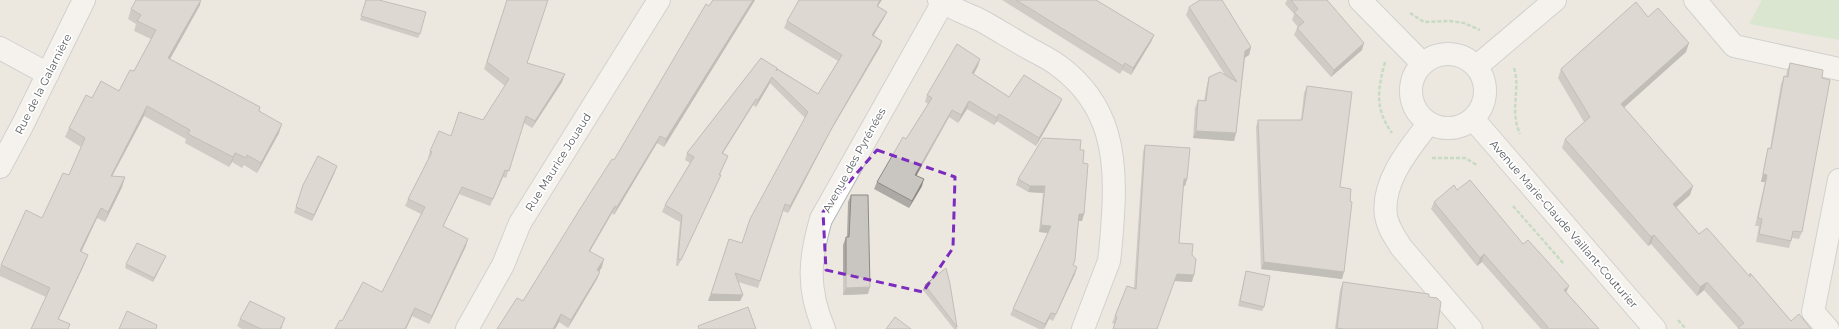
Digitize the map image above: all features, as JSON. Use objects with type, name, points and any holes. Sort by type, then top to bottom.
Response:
[{"type":"street","name":"Rue de la Galarnière","points":[[0,167],[84,0]]},
{"type":"street","name":"Rue Maurice Jouaud","points":[[467,329],[503,265],[520,223],[659,0]]},
{"type":"street","points":[[1360,0],[1423,64]]},
{"type":"street","points":[[1476,67],[1555,0]]},
{"type":"street","points":[[1696,0],[1734,46],[1839,69]]},
{"type":"street","points":[[941,1],[982,21],[1058,65],[1083,89],[1100,115],[1109,138],[1114,162],[1114,201],[1110,252],[1083,329]]},
{"type":"street","name":"Avenue des Pyrénées","points":[[824,329],[812,293],[811,271],[813,245],[821,219],[941,1]]},
{"type":"street","points":[[0,48],[48,74]]},
{"type":"street","points":[[1449,54],[1461,57],[1476,67],[1483,81],[1485,93],[1482,107],[1473,119],[1460,126],[1449,129],[1441,128],[1429,124],[1417,112],[1411,97],[1413,78],[1423,64],[1432,58],[1449,54]]},
{"type":"street","name":"Avenue Marie-Claude Vaillant-Couturier","points":[[1473,119],[1655,329]]},
{"type":"street","points":[[1429,124],[1410,149],[1389,184],[1386,198],[1386,216],[1392,233],[1401,247],[1472,329]]},
{"type":"street","points":[[1828,329],[1813,312],[1839,180]]},
{"type":"path","points":[[1407,12],[1424,22],[1449,21],[1464,23],[1475,27],[1503,44],[1514,70],[1517,85],[1515,117],[1524,140]]},
{"type":"path","points":[[1385,58],[1379,85],[1382,115],[1385,123],[1397,139],[1410,149],[1427,158],[1465,158],[1474,162],[1481,169]]},
{"type":"path","points":[[1511,204],[1567,267]]},
{"type":"path","points":[[1676,318],[1686,329]]},
{"type":"highlighted area","points":[[877,150],[955,177],[953,248],[923,292],[826,270],[823,212]]},
{"type":"green space","points":[[1762,0],[1839,0],[1839,40],[1749,24]]},
{"type":"building","points":[[136,0],[201,0],[168,58],[260,107],[259,111],[282,124],[261,163],[247,155],[246,158],[235,153],[233,157],[188,134],[190,130],[147,106],[111,176],[125,177],[108,212],[101,208],[80,251],[88,255],[58,319],[70,324],[68,329],[31,329],[50,288],[1,265],[26,210],[42,218],[63,173],[69,175],[85,138],[69,128],[86,95],[92,98],[101,81],[119,91],[130,70],[134,71],[156,30],[137,21],[141,15],[131,9]]},
{"type":"building","points":[[366,0],[379,0],[426,12],[420,34],[361,16]]},
{"type":"building","points":[[507,0],[548,0],[527,63],[565,74],[535,121],[526,116],[509,171],[505,170],[493,199],[462,187],[443,226],[468,239],[432,316],[415,308],[405,329],[335,329],[340,320],[342,321],[363,282],[382,292],[425,207],[408,199],[432,152],[430,151],[439,131],[451,136],[459,112],[483,120],[509,79],[487,62]]},
{"type":"building","points":[[713,0],[753,0],[666,139],[660,136],[617,207],[615,206],[589,251],[604,259],[597,270],[600,272],[571,320],[561,314],[553,329],[497,329],[517,298],[523,301],[612,159],[614,160],[706,4],[709,6]]},
{"type":"building","points":[[799,0],[880,0],[877,6],[887,12],[872,35],[882,41],[833,126],[790,206],[785,204],[760,281],[735,273],[743,295],[711,294],[729,239],[742,243],[750,219],[808,112],[772,77],[758,100],[756,99],[722,153],[728,156],[719,175],[721,175],[681,260],[678,259],[682,215],[665,205],[694,157],[687,153],[761,58],[777,68],[776,71],[777,69],[818,94],[842,55],[787,21]]},
{"type":"building","points":[[1016,0],[1096,0],[1154,35],[1133,68],[1125,63],[1123,66]]},
{"type":"building","points":[[1200,0],[1222,0],[1251,47],[1245,51],[1236,133],[1196,131],[1198,100],[1206,101],[1209,77],[1220,72],[1237,82],[1189,7]]},
{"type":"building","points":[[1291,0],[1327,0],[1364,43],[1334,70],[1297,28],[1304,22],[1294,12],[1298,9]]},
{"type":"building","points":[[1636,2],[1648,17],[1658,8],[1689,43],[1621,104],[1693,186],[1673,204],[1699,234],[1707,228],[1750,277],[1750,273],[1791,321],[1799,314],[1811,329],[1739,329],[1738,328],[1744,323],[1707,282],[1700,287],[1654,235],[1651,237],[1565,139],[1590,117],[1561,69]]},
{"type":"building","points":[[957,44],[980,59],[972,73],[1009,97],[1024,75],[1062,99],[1039,138],[999,114],[997,118],[969,101],[961,115],[952,110],[915,175],[924,179],[912,201],[877,182],[903,137],[906,139],[932,98],[927,95]]},
{"type":"building","points":[[1790,63],[1823,70],[1822,78],[1830,80],[1802,232],[1793,231],[1791,241],[1759,234],[1762,219],[1758,218],[1767,175],[1763,174],[1768,148],[1771,149],[1784,76],[1788,77]]},
{"type":"building","points":[[1307,86],[1352,92],[1340,187],[1351,189],[1350,201],[1352,202],[1344,272],[1264,262],[1258,120],[1302,120]]},
{"type":"building","points":[[1043,138],[1081,140],[1080,150],[1084,150],[1083,163],[1088,164],[1084,214],[1079,214],[1075,260],[1073,265],[1077,267],[1056,314],[1051,313],[1045,324],[1013,309],[1051,226],[1041,225],[1045,186],[1030,186],[1018,179]]},
{"type":"building","points":[[1145,145],[1190,148],[1187,179],[1184,179],[1179,243],[1193,244],[1192,255],[1196,259],[1194,275],[1177,274],[1157,329],[1113,329],[1117,317],[1115,316],[1127,286],[1136,289]]},
{"type":"building","points":[[318,156],[337,166],[314,215],[296,207],[303,185]]},
{"type":"building","points":[[1470,180],[1523,244],[1528,240],[1569,286],[1564,290],[1599,329],[1546,329],[1548,327],[1484,254],[1480,258],[1434,202],[1454,185],[1457,190]]},
{"type":"building","points":[[851,195],[868,195],[870,287],[846,288],[846,237],[849,237]]},
{"type":"building","points":[[137,243],[166,256],[154,278],[126,264]]},
{"type":"building","points":[[946,268],[950,284],[957,327],[925,285]]},
{"type":"building","points":[[1246,271],[1270,276],[1264,307],[1240,301]]},
{"type":"building","points":[[1343,282],[1429,294],[1429,297],[1437,298],[1441,302],[1437,329],[1337,328]]},
{"type":"building","points":[[250,301],[285,318],[280,329],[261,329],[240,319]]},
{"type":"building","points":[[748,307],[756,329],[699,329],[698,326]]},
{"type":"building","points":[[127,311],[157,325],[156,329],[119,329]]},
{"type":"building","points":[[895,317],[911,329],[886,329]]}]
